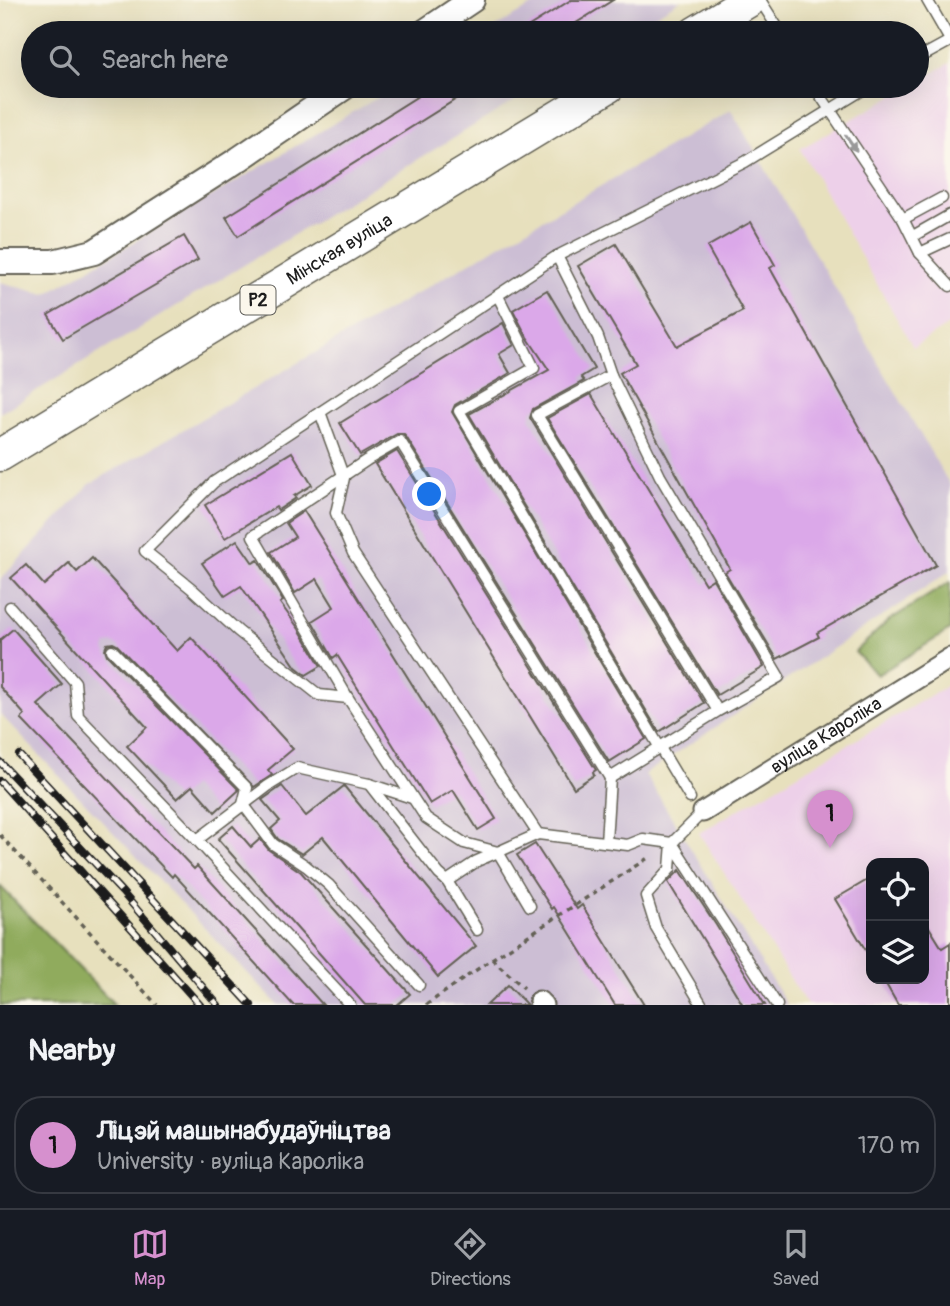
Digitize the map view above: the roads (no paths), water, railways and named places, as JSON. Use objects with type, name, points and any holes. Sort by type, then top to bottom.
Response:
[{"type":"main road","points":[[715,21],[750,0]]},
{"type":"main road","name":"Мінская вуліца","points":[[0,455],[589,98]]},
{"type":"street","points":[[441,21],[472,0]]},
{"type":"street","points":[[0,262],[53,262],[94,252],[328,98]]},
{"type":"street","name":"вуліца Кароліка","points":[[696,805],[950,658]]},
{"type":"lane","points":[[760,0],[773,21]]},
{"type":"lane","points":[[927,0],[950,40],[929,52]]},
{"type":"lane","points":[[821,98],[903,219],[920,253],[950,286]]},
{"type":"lane","points":[[348,698],[319,695],[238,631],[145,551],[214,482],[558,256],[745,162],[848,98]]},
{"type":"lane","points":[[903,219],[942,198]]},
{"type":"lane","points":[[913,236],[950,215]]},
{"type":"lane","points":[[920,253],[950,239]]},
{"type":"lane","points":[[558,256],[598,337],[611,376],[660,476],[779,677],[610,778]]},
{"type":"lane","points":[[498,296],[534,368],[459,411],[658,747],[696,805],[672,843],[670,869],[646,896],[656,928],[702,1005]]},
{"type":"lane","points":[[611,376],[537,415],[718,712]]},
{"type":"lane","points":[[320,412],[344,478],[337,513],[353,552],[538,834]]},
{"type":"lane","points":[[530,906],[498,852],[464,843],[426,818],[348,698],[253,536],[400,441],[610,778],[606,842]]},
{"type":"lane","points":[[10,607],[75,682],[78,716],[350,1005]]},
{"type":"lane","points":[[112,650],[247,788],[243,804]]},
{"type":"lane","points":[[197,840],[243,804],[297,768],[369,784],[412,798]]},
{"type":"lane","points":[[369,784],[447,881],[477,930]]},
{"type":"lane","points":[[243,804],[273,844],[329,885],[419,985]]},
{"type":"lane","points":[[447,881],[477,862],[538,834],[628,845],[643,839],[672,843],[778,1005]]},
{"type":"railway","points":[[19,755],[251,1005]]},
{"type":"railway","points":[[0,762],[122,892],[218,1005]]},
{"type":"railway","points":[[0,781],[200,1005]]},
{"type":"place","name":"Ліцэй машынабудаўніцтва","points":[[830,848]]}]
